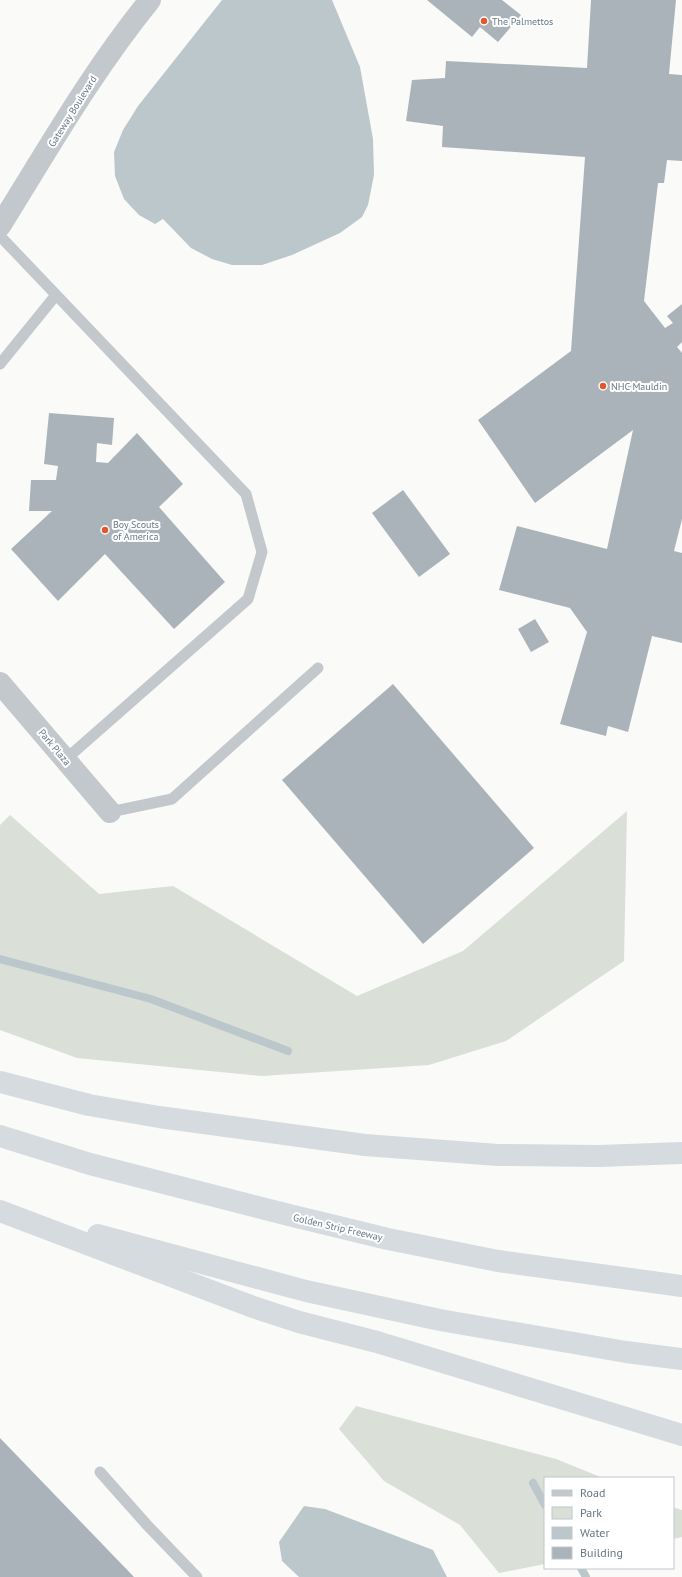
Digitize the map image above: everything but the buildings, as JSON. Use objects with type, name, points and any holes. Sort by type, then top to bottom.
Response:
[{"type":"highway","points":[[0,1082],[88,1104],[159,1117],[365,1145],[498,1155],[598,1156],[682,1153]]},
{"type":"highway","name":"Golden Strip Freeway","points":[[0,1136],[90,1164],[388,1239],[498,1261],[682,1286]]},
{"type":"highway","points":[[0,1210],[306,1291],[448,1322],[626,1352],[682,1359]]},
{"type":"highway","points":[[0,1210],[253,1307],[298,1322],[377,1342],[682,1435]]},
{"type":"street","name":"Gateway Boulevard","points":[[0,226],[88,85],[128,27],[150,0]]},
{"type":"street","name":"Park Plaza","points":[[0,683],[110,812]]},
{"type":"lane","points":[[0,236],[246,494],[262,552],[248,599],[65,760]]},
{"type":"lane","points":[[0,364],[56,295]]},
{"type":"lane","points":[[110,812],[172,799],[318,668]]},
{"type":"lane","points":[[100,1472],[147,1526],[197,1577]]},
{"type":"green space","points":[[627,811],[624,961],[506,1041],[429,1065],[262,1076],[77,1058],[0,1030],[0,825],[10,815],[99,894],[173,886],[357,996],[463,951]]},
{"type":"green space","points":[[356,1406],[556,1459],[601,1477],[544,1477],[544,1564],[499,1573],[460,1525],[384,1481],[339,1429]]},
{"type":"green space","points":[[674,1507],[682,1510],[682,1537],[674,1539]]},
{"type":"water","points":[[222,0],[332,0],[360,67],[373,139],[374,175],[368,205],[362,217],[340,233],[292,255],[262,265],[232,265],[212,259],[191,248],[163,219],[155,224],[139,215],[124,199],[115,176],[114,152],[123,130],[138,106]]},
{"type":"water","points":[[304,1506],[325,1509],[433,1550],[447,1577],[299,1577],[282,1561],[279,1542]]},
{"type":"waterway","points":[[0,959],[151,999],[288,1051]]},
{"type":"waterway","points":[[533,1483],[544,1503]]},
{"type":"waterway","points":[[582,1569],[586,1577]]},
{"type":"place","name":"The Palmettos","points":[[484,21]]},
{"type":"place","name":"NHC Mauldin","points":[[603,386]]},
{"type":"place","name":"Boy Scouts of America","points":[[105,530]]}]
